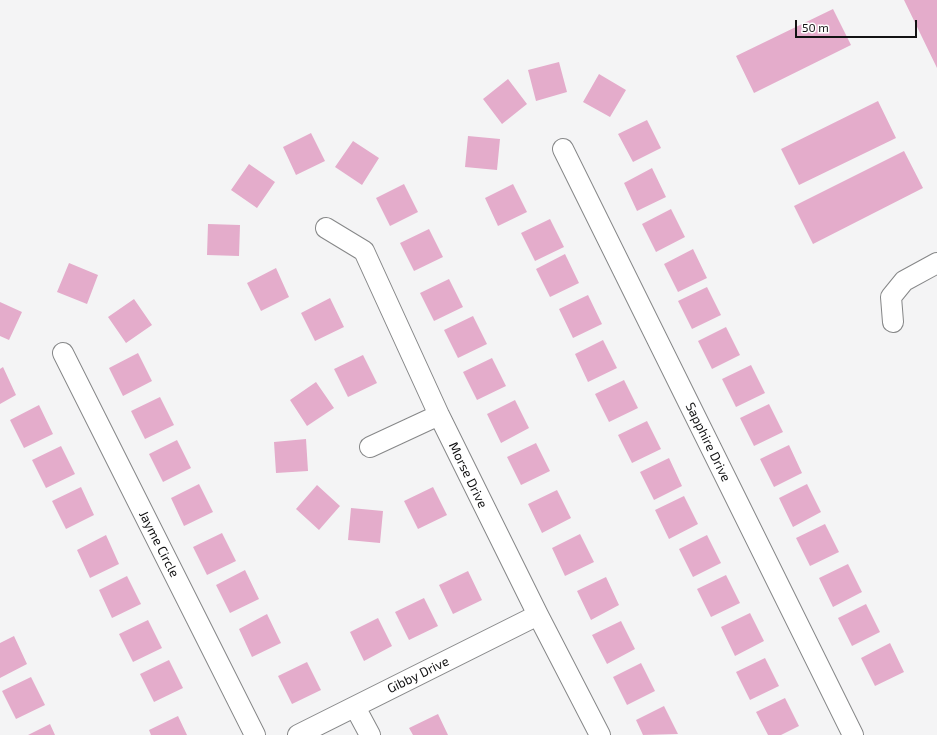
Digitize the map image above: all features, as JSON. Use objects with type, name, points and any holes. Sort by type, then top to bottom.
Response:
[{"type":"street","name":"Sapphire Drive","points":[[563,149],[853,735]]},
{"type":"street","name":"Morse Drive","points":[[326,228],[364,251],[439,415],[538,616],[600,735]]},
{"type":"street","points":[[893,322],[891,297],[904,281],[937,262]]},
{"type":"street","name":"Jayme Circle","points":[[63,353],[255,735]]},
{"type":"street","points":[[370,447],[439,415]]},
{"type":"street","name":"Gibby Drive","points":[[298,735],[538,616]]},
{"type":"street","points":[[355,706],[370,735]]},
{"type":"building","points":[[904,0],[937,0],[937,68]]},
{"type":"building","points":[[833,9],[851,45],[754,93],[736,56]]},
{"type":"building","points":[[559,62],[567,92],[536,101],[528,70]]},
{"type":"building","points":[[599,74],[626,90],[610,117],[583,102]]},
{"type":"building","points":[[508,79],[527,104],[502,124],[483,99]]},
{"type":"building","points":[[878,101],[896,138],[799,185],[781,149]]},
{"type":"building","points":[[647,120],[661,148],[633,162],[618,134]]},
{"type":"building","points":[[311,133],[325,161],[296,175],[283,147]]},
{"type":"building","points":[[468,136],[500,139],[497,170],[465,167]]},
{"type":"building","points":[[353,141],[379,158],[362,185],[335,167]]},
{"type":"building","points":[[904,151],[923,188],[813,244],[794,206]]},
{"type":"building","points":[[249,164],[275,182],[257,208],[231,190]]},
{"type":"building","points":[[652,168],[666,197],[637,211],[624,183]]},
{"type":"building","points":[[404,184],[418,212],[390,226],[376,198]]},
{"type":"building","points":[[513,184],[527,212],[498,226],[485,198]]},
{"type":"building","points":[[671,209],[685,237],[656,252],[642,224]]},
{"type":"building","points":[[550,219],[564,247],[535,261],[521,233]]},
{"type":"building","points":[[208,224],[240,225],[239,256],[207,255]]},
{"type":"building","points":[[429,229],[443,257],[414,271],[400,243]]},
{"type":"building","points":[[693,249],[707,278],[678,292],[664,264]]},
{"type":"building","points":[[565,254],[579,283],[550,297],[536,269]]},
{"type":"building","points":[[69,263],[98,275],[87,304],[57,292]]},
{"type":"building","points":[[276,268],[289,297],[261,311],[247,283]]},
{"type":"building","points":[[449,279],[463,307],[434,321],[420,293]]},
{"type":"building","points":[[707,287],[721,315],[692,329],[678,301]]},
{"type":"building","points":[[588,295],[602,324],[573,338],[559,309]]},
{"type":"building","points":[[330,298],[344,327],[315,341],[301,313]]},
{"type":"building","points":[[134,299],[152,325],[126,343],[108,317]]},
{"type":"building","points":[[0,302],[22,312],[9,340],[0,336]]},
{"type":"building","points":[[473,316],[487,344],[458,358],[444,330]]},
{"type":"building","points":[[726,327],[740,355],[712,369],[698,341]]},
{"type":"building","points":[[603,340],[617,368],[588,382],[575,354]]},
{"type":"building","points":[[138,353],[152,381],[123,396],[109,368]]},
{"type":"building","points":[[363,355],[377,383],[348,397],[334,369]]},
{"type":"building","points":[[492,358],[506,386],[477,400],[463,372]]},
{"type":"building","points":[[751,365],[765,393],[736,407],[722,379]]},
{"type":"building","points":[[3,367],[16,395],[0,404],[0,369]]},
{"type":"building","points":[[624,380],[638,408],[609,422],[595,394]]},
{"type":"building","points":[[316,382],[334,408],[307,426],[290,400]]},
{"type":"building","points":[[160,397],[174,425],[145,439],[131,411]]},
{"type":"building","points":[[515,400],[529,428],[501,443],[487,414]]},
{"type":"building","points":[[769,404],[783,432],[754,446],[740,418]]},
{"type":"building","points":[[39,405],[53,434],[24,448],[10,420]]},
{"type":"building","points":[[647,421],[661,449],[632,463],[618,435]]},
{"type":"building","points":[[306,439],[308,471],[276,473],[274,442]]},
{"type":"building","points":[[177,440],[191,468],[163,482],[149,454]]},
{"type":"building","points":[[536,443],[550,471],[521,485],[507,457]]},
{"type":"building","points":[[789,445],[802,473],[774,487],[760,459]]},
{"type":"building","points":[[61,446],[75,474],[46,488],[32,460]]},
{"type":"building","points":[[669,458],[682,486],[654,500],[640,472]]},
{"type":"building","points":[[199,484],[213,512],[184,526],[171,498]]},
{"type":"building","points":[[807,484],[821,512],[793,527],[779,498]]},
{"type":"building","points":[[317,485],[340,506],[319,530],[296,509]]},
{"type":"building","points":[[81,487],[94,515],[66,529],[52,501]]},
{"type":"building","points":[[433,487],[447,515],[418,529],[404,501]]},
{"type":"building","points":[[557,490],[571,518],[542,533],[528,504]]},
{"type":"building","points":[[684,496],[698,524],[669,539],[655,510]]},
{"type":"building","points":[[351,508],[383,511],[380,543],[348,540]]},
{"type":"building","points":[[825,524],[839,552],[810,566],[796,538]]},
{"type":"building","points":[[222,533],[236,561],[207,575],[193,547]]},
{"type":"building","points":[[580,534],[594,562],[565,576],[552,548]]},
{"type":"building","points":[[106,535],[119,564],[90,578],[77,550]]},
{"type":"building","points":[[707,535],[721,563],[693,577],[679,549]]},
{"type":"building","points":[[848,564],[862,592],[833,607],[819,578]]},
{"type":"building","points":[[245,570],[259,599],[230,613],[216,585]]},
{"type":"building","points":[[468,571],[482,600],[453,614],[439,585]]},
{"type":"building","points":[[726,575],[740,603],[711,617],[697,589]]},
{"type":"building","points":[[127,576],[141,604],[112,618],[99,590]]},
{"type":"building","points":[[606,577],[619,605],[591,620],[577,591]]},
{"type":"building","points":[[424,598],[438,626],[409,640],[395,612]]},
{"type":"building","points":[[866,604],[880,632],[852,646],[838,618]]},
{"type":"building","points":[[750,613],[764,641],[735,656],[721,627]]},
{"type":"building","points":[[267,614],[281,643],[252,657],[239,629]]},
{"type":"building","points":[[378,618],[392,646],[364,661],[350,632]]},
{"type":"building","points":[[148,620],[162,648],[133,662],[119,634]]},
{"type":"building","points":[[621,621],[635,649],[607,664],[592,635]]},
{"type":"building","points":[[14,636],[27,664],[0,678],[0,643]]},
{"type":"building","points":[[890,643],[904,672],[875,686],[861,658]]},
{"type":"building","points":[[765,658],[779,686],[750,700],[736,672]]},
{"type":"building","points":[[169,660],[183,688],[154,702],[140,674]]},
{"type":"building","points":[[307,662],[321,690],[292,704],[278,676]]},
{"type":"building","points":[[641,663],[655,691],[627,705],[613,677]]},
{"type":"building","points":[[31,677],[45,705],[16,719],[2,691]]},
{"type":"building","points":[[785,698],[799,726],[781,735],[768,735],[756,712]]},
{"type":"building","points":[[664,706],[678,734],[643,735],[636,720]]},
{"type":"building","points":[[438,714],[448,735],[413,735],[409,728]]},
{"type":"building","points":[[178,716],[187,735],[151,735],[149,730]]},
{"type":"building","points":[[50,724],[55,735],[28,735]]}]
